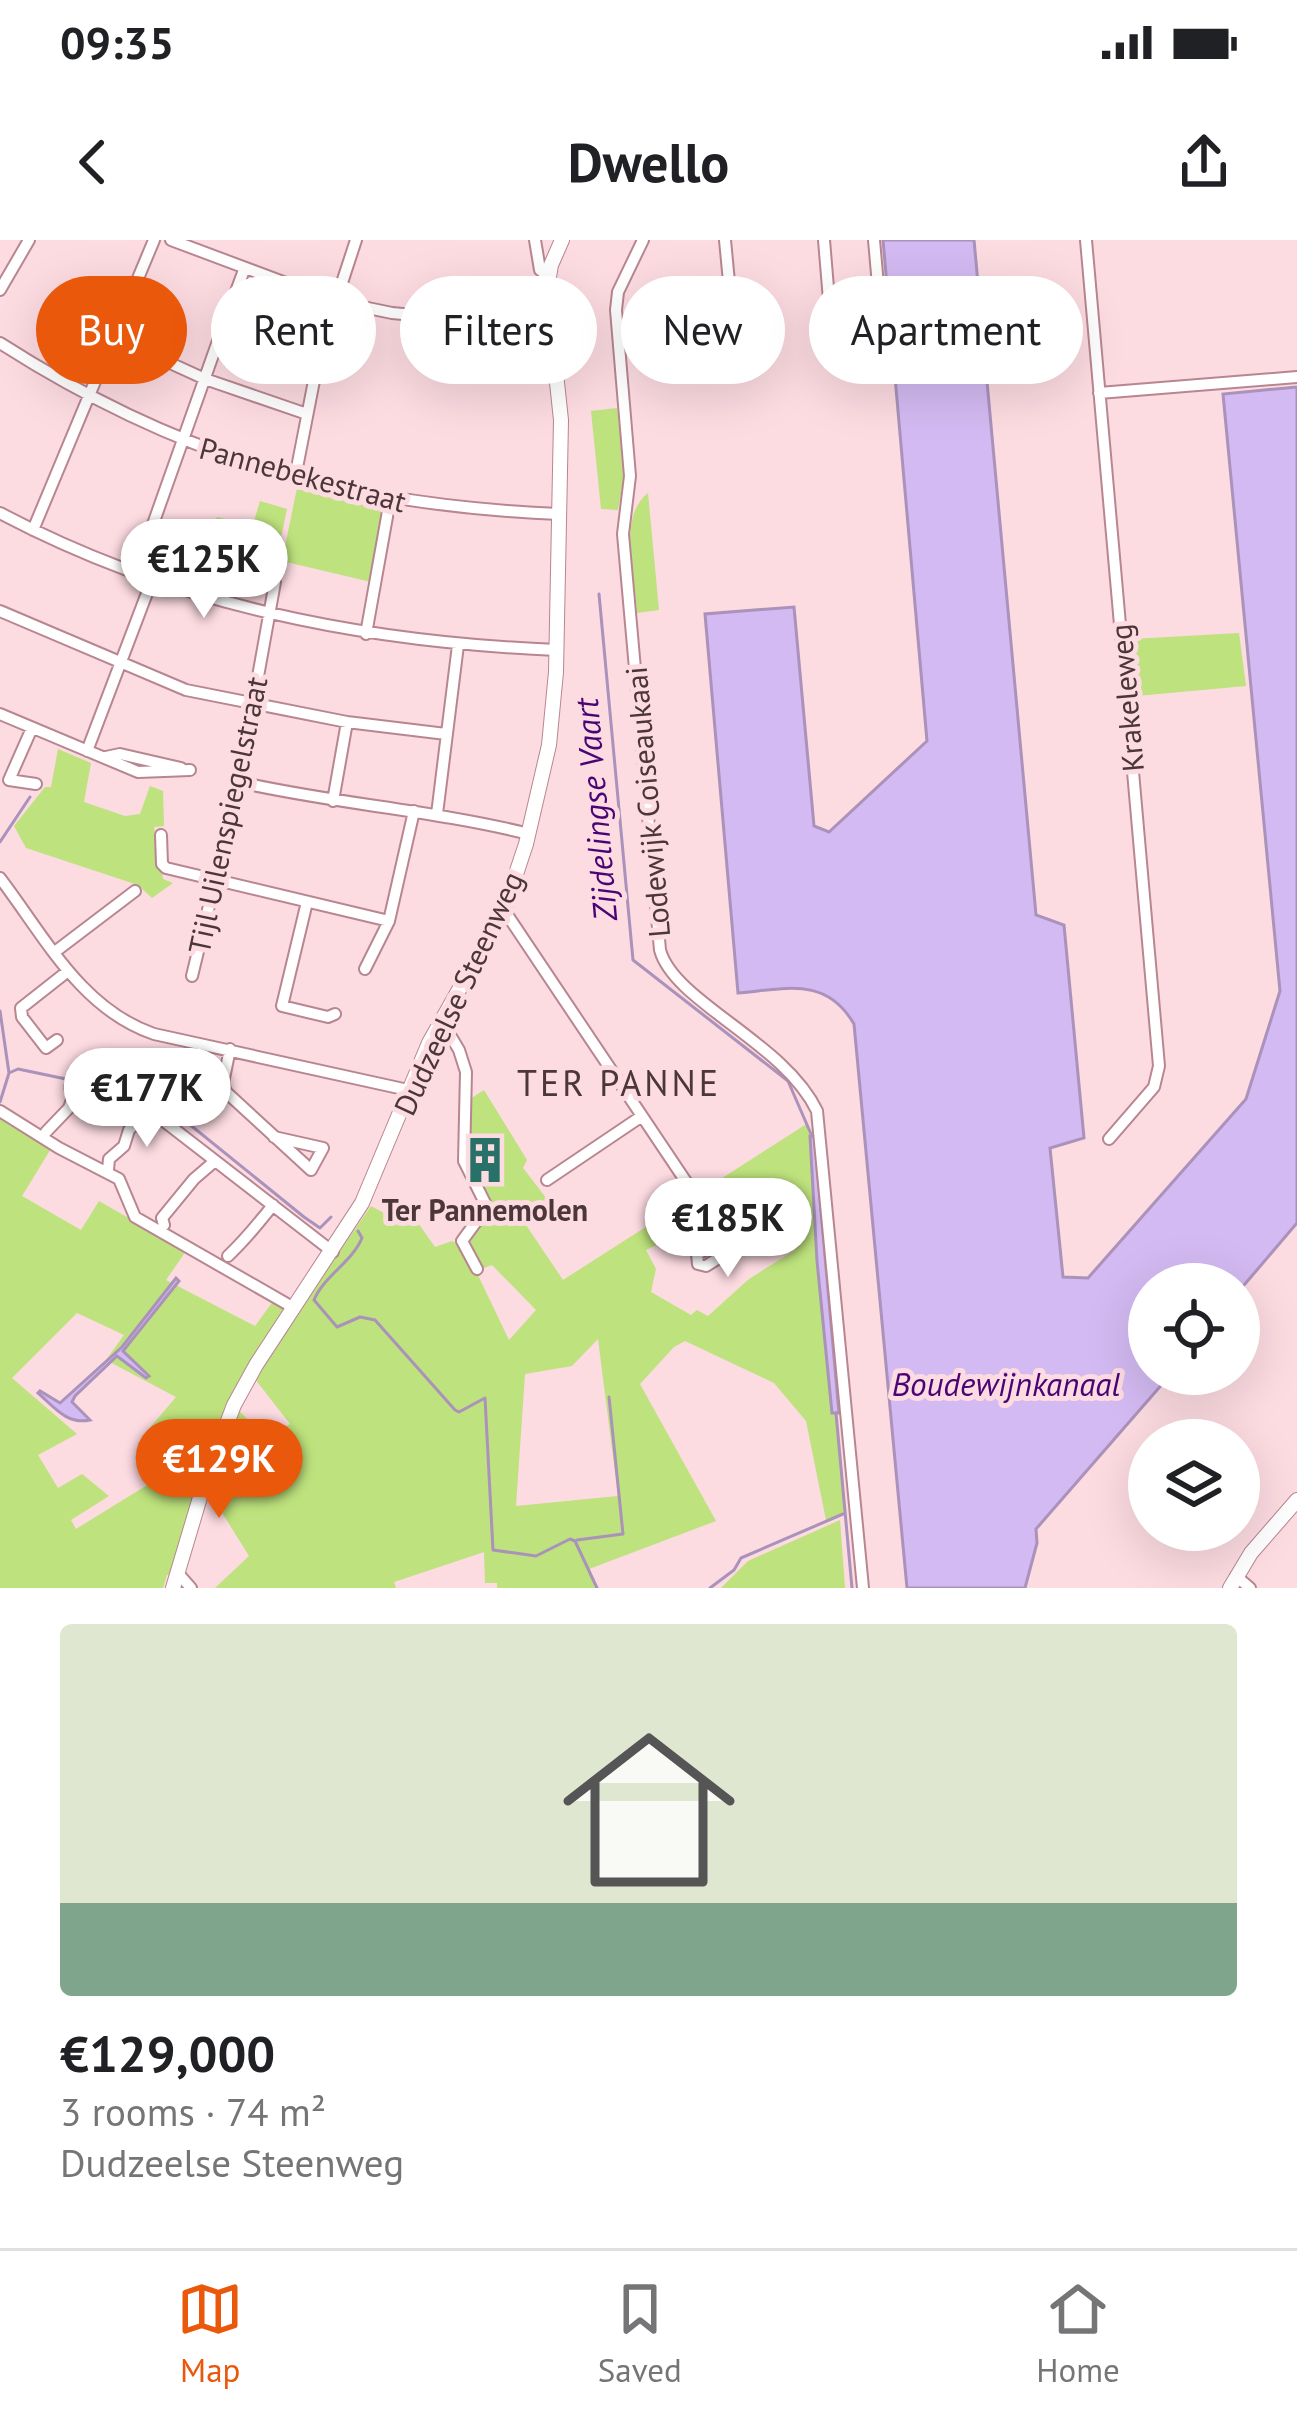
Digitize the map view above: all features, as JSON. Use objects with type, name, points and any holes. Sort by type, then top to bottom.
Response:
[{"type":"main road","name":"Dudzeelse Steenweg","points":[[548,276],[556,243]]},
{"type":"main road","name":"Dudzeelse Steenweg","points":[[175,1580],[231,1412],[256,1364],[333,1252],[370,1187],[441,1020],[504,910],[529,834],[549,745],[557,650],[557,384]]},
{"type":"main road","points":[[1233,1582],[1297,1499]]},
{"type":"street","points":[[0,290],[29,240]]},
{"type":"street","points":[[139,276],[154,240]]},
{"type":"street","points":[[170,240],[261,276]]},
{"type":"street","points":[[343,276],[356,240]]},
{"type":"street","name":"Dudzeelse Steenweg","points":[[535,240],[540,270],[548,276]]},
{"type":"street","name":"Lodewijk Coiseaukaai","points":[[643,240],[618,292],[616,320],[630,476],[623,534],[660,950],[674,978],[795,1075],[817,1111],[862,1588]]},
{"type":"street","points":[[725,240],[728,276]]},
{"type":"street","points":[[824,240],[827,276]]},
{"type":"street","points":[[874,240],[877,276]]},
{"type":"street","name":"Krakeleweg","points":[[1085,240],[1160,1066],[1154,1087],[1109,1139]]},
{"type":"street","points":[[242,276],[244,270]]},
{"type":"street","name":"Pannebekestraat","points":[[0,343],[88,397],[183,442],[295,478],[390,500],[560,514]]},
{"type":"street","points":[[135,575],[211,364]]},
{"type":"street","points":[[187,370],[307,414]]},
{"type":"street","points":[[1099,393],[1297,377]]},
{"type":"street","points":[[33,530],[93,384]]},
{"type":"street","points":[[295,478],[313,384]]},
{"type":"street","points":[[366,634],[390,500]]},
{"type":"street","points":[[0,513],[135,575],[270,614],[366,634],[557,650]]},
{"type":"street","points":[[87,751],[152,580]]},
{"type":"street","name":"Tijl Uilenspiegelstraat","points":[[191,976],[238,782],[275,582]]},
{"type":"street","points":[[0,611],[186,690],[347,722],[446,734]]},
{"type":"street","points":[[437,814],[458,645]]},
{"type":"street","points":[[0,714],[32,728],[138,772],[190,770],[120,754],[102,757]]},
{"type":"street","points":[[333,801],[347,722]]},
{"type":"street","points":[[32,728],[4,778],[36,784]]},
{"type":"street","points":[[238,782],[529,834]]},
{"type":"street","points":[[365,969],[389,921],[414,811]]},
{"type":"street","points":[[161,835],[166,868],[389,921]]},
{"type":"street","points":[[0,878],[92,1000],[136,1028],[408,1090]]},
{"type":"street","points":[[56,951],[135,891]]},
{"type":"street","points":[[307,902],[282,1006],[328,1017],[335,1014]]},
{"type":"street","points":[[504,910],[729,1237]]},
{"type":"street","points":[[57,1040],[46,1048],[22,1017],[21,1008],[68,970]]},
{"type":"street","points":[[441,1020],[466,1072],[464,1160],[486,1202],[485,1214],[462,1241],[477,1269]]},
{"type":"street","points":[[230,1049],[223,1083],[226,1092],[274,1137]]},
{"type":"street","points":[[46,1132],[69,1108],[73,1088],[138,1101],[333,1252]]},
{"type":"street","points":[[108,1170],[129,1130],[150,1110]]},
{"type":"street","points":[[1,1111],[119,1179],[135,1217],[294,1308]]},
{"type":"street","points":[[547,1180],[642,1116]]},
{"type":"street","points":[[164,1225],[162,1218],[181,1193],[215,1160]]},
{"type":"street","points":[[228,1256],[273,1205]]},
{"type":"street","points":[[175,1580],[191,1588]]},
{"type":"street","points":[[1233,1582],[1250,1588]]},
{"type":"green space","points":[[617,408],[625,471],[618,510],[601,509],[591,411]]},
{"type":"green space","points":[[298,483],[387,503],[371,582],[282,561]]},
{"type":"green space","points":[[648,493],[659,610],[637,613],[630,532]]},
{"type":"green space","points":[[260,501],[287,509],[276,561],[201,543],[209,539],[217,517],[236,522],[234,529],[250,534]]},
{"type":"green space","points":[[1239,633],[1246,686],[1137,696],[1132,639]]},
{"type":"green space","points":[[58,749],[91,763],[84,802],[125,816],[140,814],[150,786],[163,791],[164,826],[154,827],[163,879],[173,883],[152,898],[138,885],[26,848],[14,826],[45,787],[51,787]]},
{"type":"green space","points":[[484,1090],[527,1160],[523,1168],[550,1203],[524,1222],[563,1280],[808,1123],[845,1513],[826,1520],[806,1421],[774,1383],[685,1341],[640,1384],[716,1521],[589,1569],[597,1588],[497,1588],[497,1583],[485,1583],[484,1552],[394,1582],[396,1588],[215,1588],[249,1556],[221,1511],[202,1494],[177,1572],[191,1588],[173,1588],[176,1573],[167,1575],[163,1588],[0,1588],[0,1115],[52,1147],[22,1196],[81,1230],[99,1201],[186,1251],[166,1280],[255,1326],[277,1296],[294,1307],[310,1294],[371,1206],[386,1214],[404,1203],[435,1247],[452,1241],[462,1247],[485,1214],[466,1167],[467,1101]],"holes":[[[750,1190],[772,1227],[795,1250],[749,1279],[708,1316],[697,1310],[691,1315],[651,1292],[656,1269],[646,1250],[711,1219]],[[492,1265],[536,1310],[509,1340],[476,1271]],[[77,1313],[124,1335],[106,1360],[176,1397],[142,1437],[144,1464],[158,1465],[157,1479],[76,1529],[71,1520],[109,1496],[82,1474],[58,1488],[38,1455],[77,1434],[12,1378]],[[598,1339],[618,1496],[516,1506],[525,1374],[572,1366]],[[251,1374],[290,1424],[266,1439],[234,1405]]]},
{"type":"green space","points":[[840,1520],[845,1588],[721,1588],[748,1561]]},
{"type":"water","name":"Boudewijnkanaal","points":[[883,240],[974,240],[977,276],[886,276]]},
{"type":"water","name":"Boudewijnkanaal","points":[[896,384],[987,384],[1036,915],[1064,925],[1084,1138],[1050,1148],[1063,1277],[1088,1278],[1246,1099],[1280,991],[1223,394],[1297,387],[1297,1223],[1260,1266],[1128,1263],[1128,1395],[1153,1395],[1036,1529],[1025,1588],[907,1588],[854,1024],[831,998],[818,992],[788,988],[738,993],[705,614],[794,607],[814,826],[829,832],[927,741]]},
{"type":"water","points":[[810,1136],[815,1144],[839,1413],[832,1413]]},
{"type":"water","points":[[176,1278],[179,1281],[123,1351],[149,1376],[117,1356],[72,1402],[90,1420],[68,1417],[38,1393],[60,1403],[122,1347]]},
{"type":"waterway","name":"Zijdelingse Vaart","points":[[599,594],[633,960],[788,1081],[811,1134]]},
{"type":"waterway","points":[[0,842],[30,797]]},
{"type":"waterway","points":[[0,1011],[9,1073],[0,1102]]},
{"type":"waterway","points":[[9,1073],[18,1069],[157,1098],[320,1228],[331,1217]]},
{"type":"waterway","points":[[358,1231],[362,1238],[357,1247],[314,1300],[337,1327],[360,1317],[375,1320],[455,1410],[485,1398],[493,1550],[536,1556],[570,1539],[597,1588]]},
{"type":"waterway","points":[[577,1540],[623,1534],[609,1397]]},
{"type":"waterway","name":"Zijdelingse Vaart","points":[[836,1413],[852,1588]]},
{"type":"waterway","points":[[710,1588],[734,1570],[741,1558],[843,1514]]},
{"type":"place","name":"Ter Pannemolen","points":[[485,1160]]},
{"type":"district","name":"TER PANNE","points":[[619,1082]]}]
